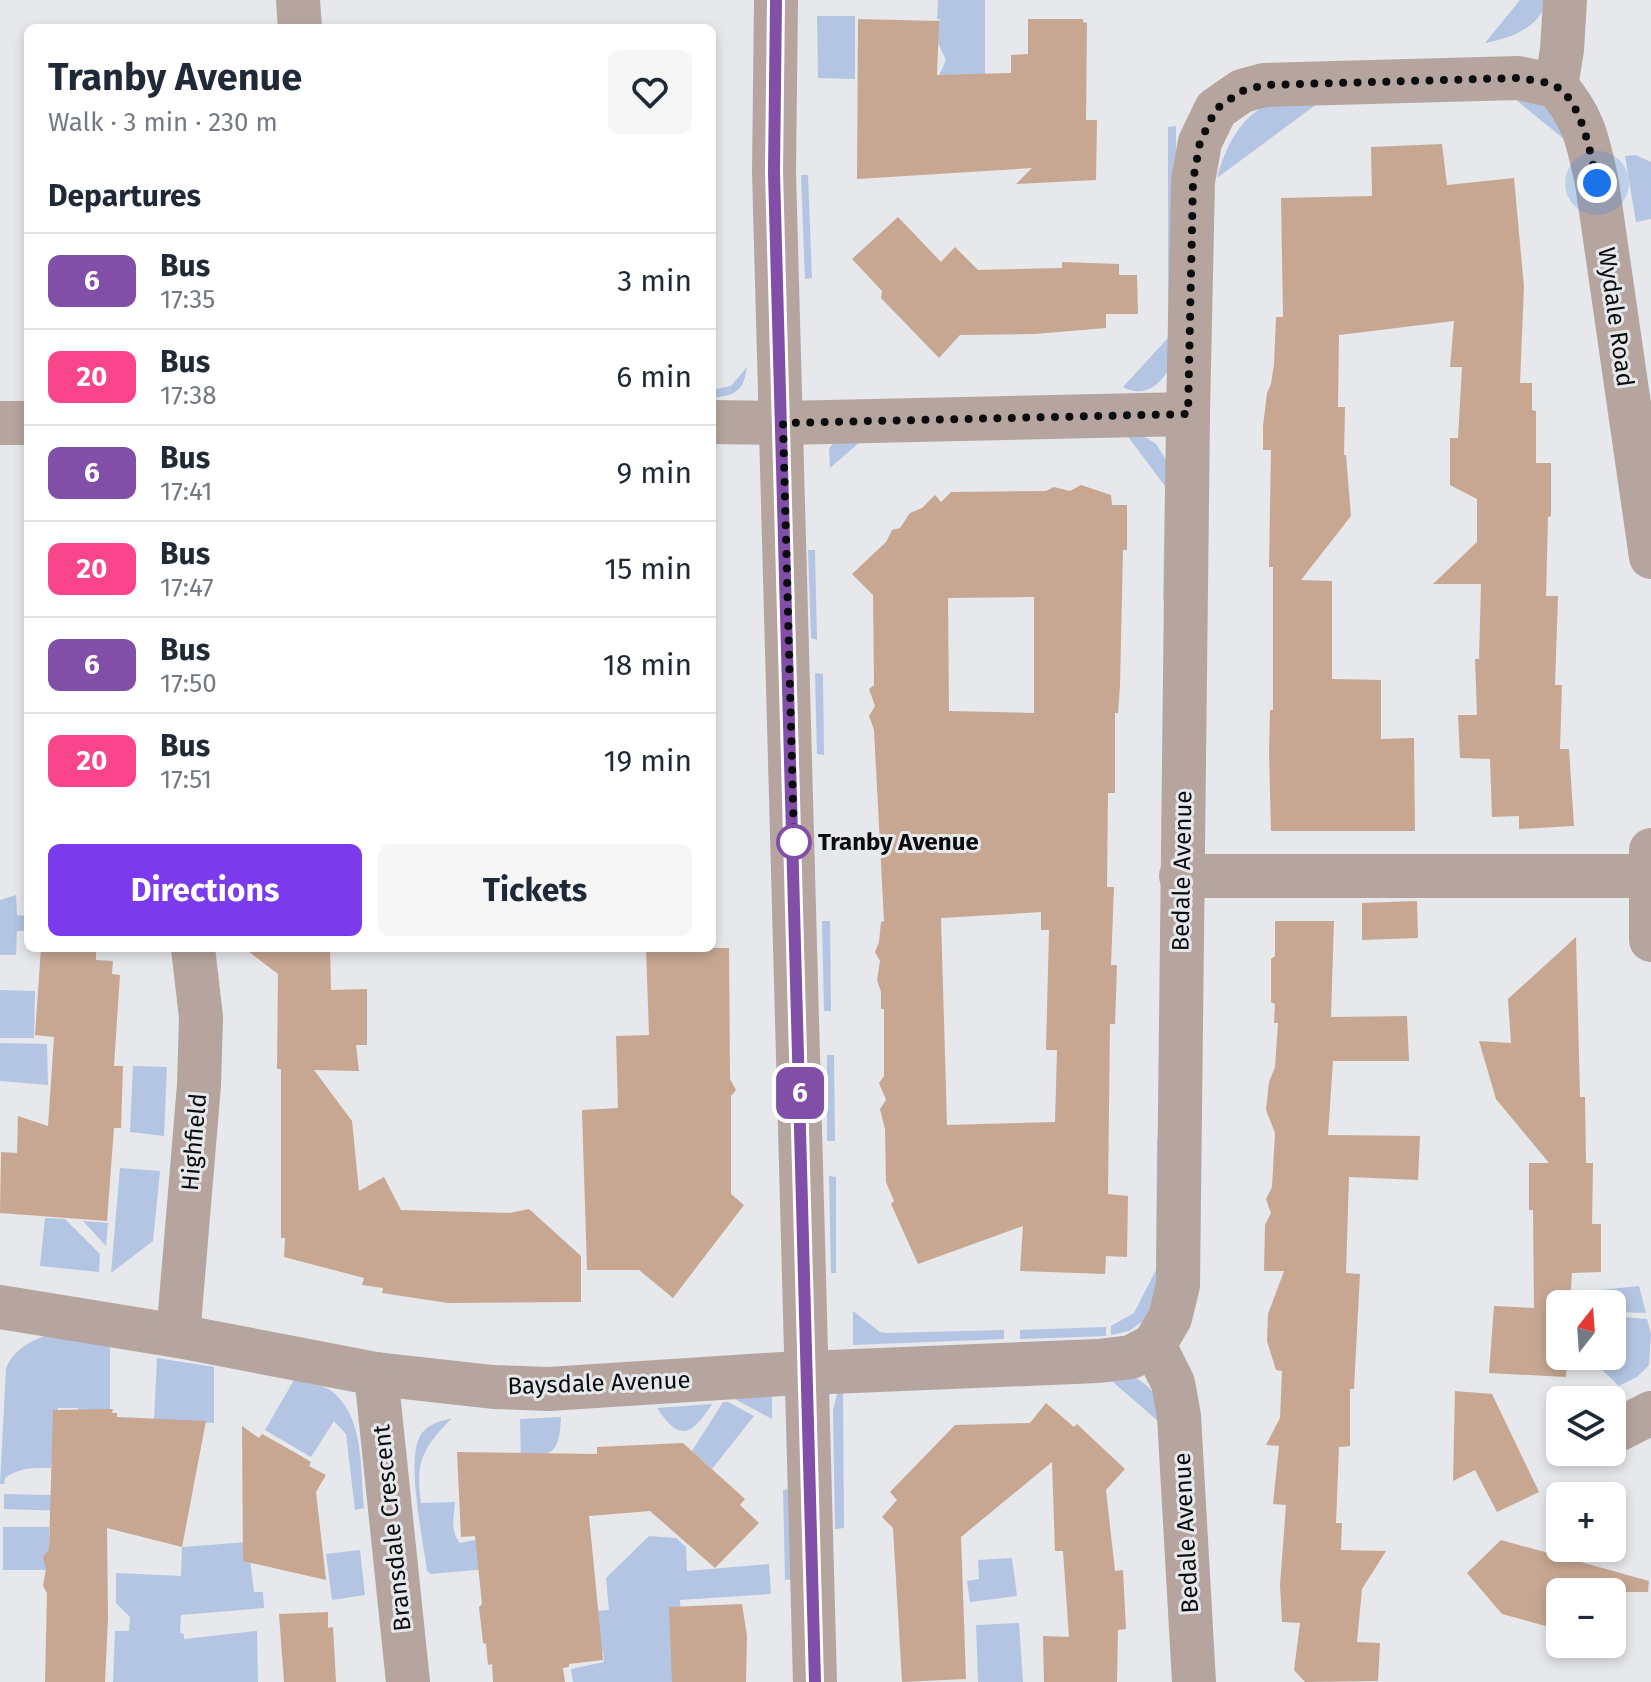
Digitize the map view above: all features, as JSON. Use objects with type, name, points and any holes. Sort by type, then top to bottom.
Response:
[{"type":"street","points":[[298,0],[300,24]]},
{"type":"street","points":[[776,0],[774,172],[815,1682]]},
{"type":"street","points":[[1556,86],[1565,0]]},
{"type":"street","name":"Bedale Avenue","points":[[1194,1682],[1179,1416],[1173,1383],[1154,1345],[1170,1318],[1178,1285],[1188,414],[1193,181],[1200,142],[1216,109],[1242,91],[1264,85],[1518,78],[1556,86]]},
{"type":"street","name":"Wydale Road","points":[[1556,86],[1574,107],[1587,138],[1597,183],[1651,557]]},
{"type":"street","points":[[716,422],[1188,414]]},
{"type":"street","points":[[0,423],[24,423]]},
{"type":"street","points":[[1651,850],[1651,940]]},
{"type":"street","points":[[1181,876],[1650,876]]},
{"type":"street","name":"Highfield","points":[[178,1336],[199,1085],[201,1017],[193,952]]},
{"type":"street","name":"Baysdale Avenue","points":[[0,1307],[178,1336],[376,1374],[493,1387],[549,1389],[1098,1361],[1131,1357],[1154,1345]]},
{"type":"street","name":"Bransdale Crescent","points":[[376,1374],[408,1682]]},
{"type":"street","points":[[1626,1426],[1651,1413]]},
{"type":"shaded area","points":[[938,0],[985,0],[985,93],[932,91],[946,60],[937,41],[937,22],[941,19],[937,19]]},
{"type":"shaded area","points":[[1520,0],[1547,0],[1531,25],[1514,35],[1485,43]]},
{"type":"shaded area","points":[[817,16],[855,16],[855,79],[818,78]]},
{"type":"shaded area","points":[[1499,86],[1540,95],[1575,148]]},
{"type":"shaded area","points":[[1329,95],[1217,178],[1235,134],[1260,109],[1285,99]]},
{"type":"shaded area","points":[[1176,126],[1176,281],[1171,360],[1165,375],[1156,384],[1146,390],[1135,391],[1123,387],[1168,338],[1168,127]]},
{"type":"shaded area","points":[[1635,155],[1651,162],[1651,219],[1636,222],[1625,156]]},
{"type":"shaded area","points":[[801,175],[808,175],[812,278],[805,279]]},
{"type":"shaded area","points":[[747,367],[737,391],[716,397],[716,389],[731,386]]},
{"type":"shaded area","points":[[1126,434],[1147,438],[1156,444],[1170,466],[1171,599],[1163,600],[1165,486]]},
{"type":"shaded area","points":[[839,438],[860,442],[830,468],[829,448]]},
{"type":"shaded area","points":[[808,550],[815,550],[817,640],[811,638]]},
{"type":"shaded area","points":[[815,673],[823,674],[824,755],[817,754]]},
{"type":"shaded area","points":[[16,895],[17,915],[24,916],[24,931],[17,931],[16,955],[0,955],[0,900]]},
{"type":"shaded area","points":[[822,921],[830,921],[831,1011],[824,1011]]},
{"type":"shaded area","points":[[0,990],[35,991],[34,1038],[0,1038]]},
{"type":"shaded area","points":[[0,1043],[47,1044],[48,1085],[0,1081]]},
{"type":"shaded area","points":[[827,1055],[834,1055],[835,1141],[827,1141]]},
{"type":"shaded area","points":[[133,1066],[167,1067],[164,1136],[130,1132]]},
{"type":"shaded area","points":[[1157,1138],[1165,1140],[1164,1266],[1146,1319],[1129,1331],[1111,1335],[1111,1326],[1134,1313],[1156,1270]]},
{"type":"shaded area","points":[[120,1168],[160,1171],[153,1241],[111,1273]]},
{"type":"shaded area","points":[[829,1176],[836,1177],[836,1273],[831,1273]]},
{"type":"shaded area","points":[[45,1218],[65,1219],[100,1254],[99,1272],[40,1266]]},
{"type":"shaded area","points":[[83,1221],[108,1223],[106,1246]]},
{"type":"shaded area","points":[[1639,1286],[1646,1313],[1626,1312],[1626,1290],[1600,1290]]},
{"type":"shaded area","points":[[853,1311],[885,1333],[1004,1330],[1004,1339],[853,1345]]},
{"type":"shaded area","points":[[1626,1317],[1647,1319],[1651,1334],[1649,1365],[1637,1377],[1619,1386],[1602,1370],[1626,1370]]},
{"type":"shaded area","points":[[1106,1327],[1106,1336],[1020,1339],[1020,1330]]},
{"type":"shaded area","points":[[51,1334],[110,1345],[110,1409],[79,1412],[78,1408],[58,1408],[51,1468],[21,1470],[0,1484],[6,1369],[13,1356],[24,1346]]},
{"type":"shaded area","points":[[157,1358],[214,1367],[214,1423],[154,1420]]},
{"type":"shaded area","points":[[1136,1378],[1155,1396],[1159,1422],[1113,1382],[1032,1384]]},
{"type":"shaded area","points":[[294,1380],[330,1390],[350,1414],[359,1444],[364,1508],[355,1510],[346,1434],[334,1421],[311,1457],[265,1430]]},
{"type":"shaded area","points":[[843,1389],[844,1528],[835,1529],[833,1410],[837,1394]]},
{"type":"shaded area","points":[[772,1390],[772,1419],[729,1396]]},
{"type":"shaded area","points":[[723,1402],[754,1416],[712,1469],[692,1451]]},
{"type":"shaded area","points":[[712,1404],[698,1423],[686,1431],[672,1426],[657,1408]]},
{"type":"shaded area","points":[[561,1417],[559,1438],[553,1450],[521,1461],[520,1419]]},
{"type":"shaded area","points":[[452,1418],[423,1456],[419,1476],[421,1503],[455,1502],[453,1524],[457,1539],[460,1543],[479,1539],[498,1568],[431,1574],[427,1571],[417,1501],[416,1448],[426,1429]]},
{"type":"shaded area","points":[[792,1489],[793,1579],[785,1580],[783,1490]]},
{"type":"shaded area","points":[[4,1494],[85,1496],[98,1512],[4,1509]]},
{"type":"shaded area","points":[[3,1527],[49,1527],[49,1550],[44,1556],[49,1570],[3,1570]]},
{"type":"shaded area","points":[[649,1536],[676,1538],[686,1547],[687,1571],[769,1564],[771,1594],[680,1600],[682,1642],[672,1682],[573,1682],[571,1669],[604,1662],[603,1651],[539,1660],[594,1611],[609,1610],[606,1578]]},
{"type":"shaded area","points":[[248,1542],[254,1592],[263,1592],[264,1608],[181,1615],[180,1633],[184,1634],[184,1639],[257,1631],[258,1682],[113,1682],[115,1631],[129,1631],[130,1617],[116,1603],[116,1573],[181,1576],[182,1547]]},
{"type":"shaded area","points":[[360,1550],[365,1595],[332,1600],[326,1554]]},
{"type":"shaded area","points":[[1012,1558],[1017,1596],[970,1602],[967,1581],[979,1579],[978,1560]]},
{"type":"shaded area","points":[[1019,1623],[1023,1682],[978,1682],[976,1625]]},
{"type":"building","points":[[858,19],[939,21],[937,75],[1011,73],[1011,55],[1028,54],[1028,19],[1083,19],[1087,23],[1086,120],[1097,120],[1096,180],[1016,184],[1032,168],[857,179]]},
{"type":"building","points":[[1442,144],[1447,185],[1514,178],[1524,287],[1520,383],[1532,383],[1532,410],[1536,411],[1536,463],[1551,463],[1546,596],[1558,596],[1555,685],[1562,685],[1560,749],[1569,749],[1574,826],[1519,829],[1519,816],[1492,817],[1490,759],[1460,758],[1458,715],[1477,715],[1475,659],[1479,659],[1481,584],[1433,584],[1477,542],[1477,499],[1450,485],[1450,438],[1458,438],[1462,367],[1450,367],[1454,321],[1339,335],[1338,407],[1345,407],[1344,455],[1351,516],[1301,580],[1332,581],[1332,679],[1381,680],[1381,739],[1414,738],[1415,831],[1271,831],[1271,450],[1263,450],[1263,426],[1274,364],[1276,317],[1283,317],[1281,198],[1372,196],[1371,147]]},
{"type":"building","points":[[898,217],[941,262],[955,247],[978,270],[1062,268],[1062,262],[1119,264],[1119,275],[1137,275],[1138,314],[1106,314],[1106,328],[1035,334],[960,335],[939,358],[881,298],[882,291],[852,259]]},
{"type":"building","points":[[1081,485],[1111,495],[1112,505],[1127,505],[1120,685],[1118,713],[1115,713],[1115,793],[1108,793],[1107,887],[1114,887],[1111,965],[1117,965],[1115,1024],[1110,1024],[1108,1194],[1128,1196],[1127,1257],[1106,1256],[1105,1274],[1020,1271],[1023,1226],[918,1264],[891,1204],[894,1201],[886,1182],[885,1129],[880,1109],[886,1100],[879,1083],[884,1076],[884,1009],[881,1009],[877,980],[880,961],[875,952],[881,922],[884,921],[874,730],[869,716],[875,706],[869,689],[874,685],[873,595],[852,574],[886,542],[892,530],[900,528],[910,513],[922,508],[935,495],[941,502],[951,492],[1046,491],[1054,487],[1070,491]],"holes":[[[1034,597],[1034,713],[949,711],[948,598]],[[1041,912],[1041,930],[1049,930],[1046,1050],[1057,1050],[1055,1122],[947,1125],[941,918]]]},
{"type":"building","points":[[1417,901],[1418,938],[1362,940],[1362,903]]},
{"type":"building","points":[[1275,921],[1334,921],[1331,1017],[1407,1016],[1409,1061],[1333,1061],[1328,1135],[1420,1136],[1418,1180],[1349,1177],[1346,1273],[1360,1274],[1354,1389],[1350,1389],[1350,1446],[1339,1447],[1336,1523],[1342,1523],[1341,1550],[1386,1551],[1362,1589],[1357,1642],[1380,1643],[1378,1681],[1305,1682],[1294,1670],[1300,1623],[1282,1622],[1280,1585],[1286,1505],[1273,1504],[1279,1446],[1266,1445],[1280,1418],[1282,1371],[1276,1370],[1267,1341],[1268,1314],[1284,1271],[1264,1271],[1265,1225],[1271,1213],[1266,1199],[1272,1187],[1275,1133],[1266,1110],[1269,1082],[1275,1067],[1278,1023],[1274,1023],[1275,1004],[1271,1002]]},
{"type":"building","points":[[1576,937],[1580,1097],[1585,1097],[1586,1163],[1593,1163],[1592,1224],[1601,1224],[1601,1272],[1572,1273],[1571,1290],[1546,1290],[1546,1370],[1566,1370],[1566,1377],[1489,1373],[1494,1306],[1534,1308],[1529,1163],[1549,1163],[1496,1099],[1479,1041],[1511,1043],[1508,999]]},
{"type":"building","points":[[716,948],[729,948],[730,1079],[736,1090],[731,1096],[731,1194],[744,1205],[673,1298],[639,1270],[587,1270],[582,1110],[618,1108],[616,1036],[649,1035],[646,952],[716,952]]},
{"type":"building","points":[[41,952],[96,952],[96,960],[113,961],[112,974],[120,975],[114,1066],[123,1066],[121,1128],[114,1128],[107,1221],[0,1213],[1,1152],[17,1153],[18,1116],[48,1126],[54,1037],[35,1035]]},
{"type":"building","points":[[249,952],[330,952],[331,990],[367,989],[367,1045],[356,1045],[359,1071],[314,1070],[352,1121],[359,1191],[384,1177],[401,1210],[510,1213],[529,1209],[581,1256],[581,1302],[448,1303],[382,1293],[383,1288],[362,1285],[364,1278],[284,1257],[285,1238],[281,1238],[281,1069],[277,1069],[278,974]]},
{"type":"building","points":[[1455,1391],[1492,1394],[1539,1492],[1497,1512],[1475,1470],[1453,1481]]},
{"type":"building","points":[[1046,1403],[1074,1427],[1077,1424],[1125,1469],[1106,1490],[1115,1571],[1123,1570],[1126,1629],[1118,1630],[1117,1682],[1044,1682],[1043,1636],[1069,1637],[1063,1551],[1055,1551],[1052,1462],[961,1537],[966,1679],[902,1682],[893,1528],[882,1517],[897,1500],[890,1492],[955,1425],[1030,1423]]},
{"type":"building","points":[[113,1409],[112,1413],[117,1413],[117,1417],[206,1421],[182,1547],[107,1528],[105,1682],[45,1682],[47,1593],[43,1586],[46,1569],[43,1557],[49,1549],[53,1410]]},
{"type":"building","points":[[242,1426],[259,1438],[262,1434],[296,1453],[311,1462],[309,1466],[326,1475],[316,1492],[326,1580],[243,1561]]},
{"type":"building","points":[[683,1443],[745,1499],[740,1505],[759,1523],[715,1568],[650,1511],[589,1516],[603,1660],[569,1664],[569,1667],[563,1668],[565,1682],[493,1682],[492,1664],[488,1665],[486,1644],[483,1643],[475,1536],[461,1537],[457,1452],[597,1454],[597,1447]]},
{"type":"building","points":[[1501,1540],[1546,1552],[1546,1562],[1580,1562],[1649,1581],[1648,1592],[1626,1592],[1626,1578],[1546,1578],[1546,1626],[1502,1614],[1467,1573]]},
{"type":"building","points":[[742,1604],[747,1636],[746,1682],[672,1682],[669,1607]]},
{"type":"building","points":[[328,1612],[328,1628],[333,1627],[336,1682],[284,1682],[279,1614]]},
{"type":"bus line","name":"6","points":[[776,0],[774,172],[815,1682]]},
{"type":"place","name":"Tranby Avenue","points":[[794,842]]},
{"type":"route","points":[[794,842],[783,423],[1188,414],[1193,181],[1200,142],[1216,109],[1242,91],[1264,85],[1518,78],[1556,86],[1574,107],[1587,138],[1597,183]]}]
